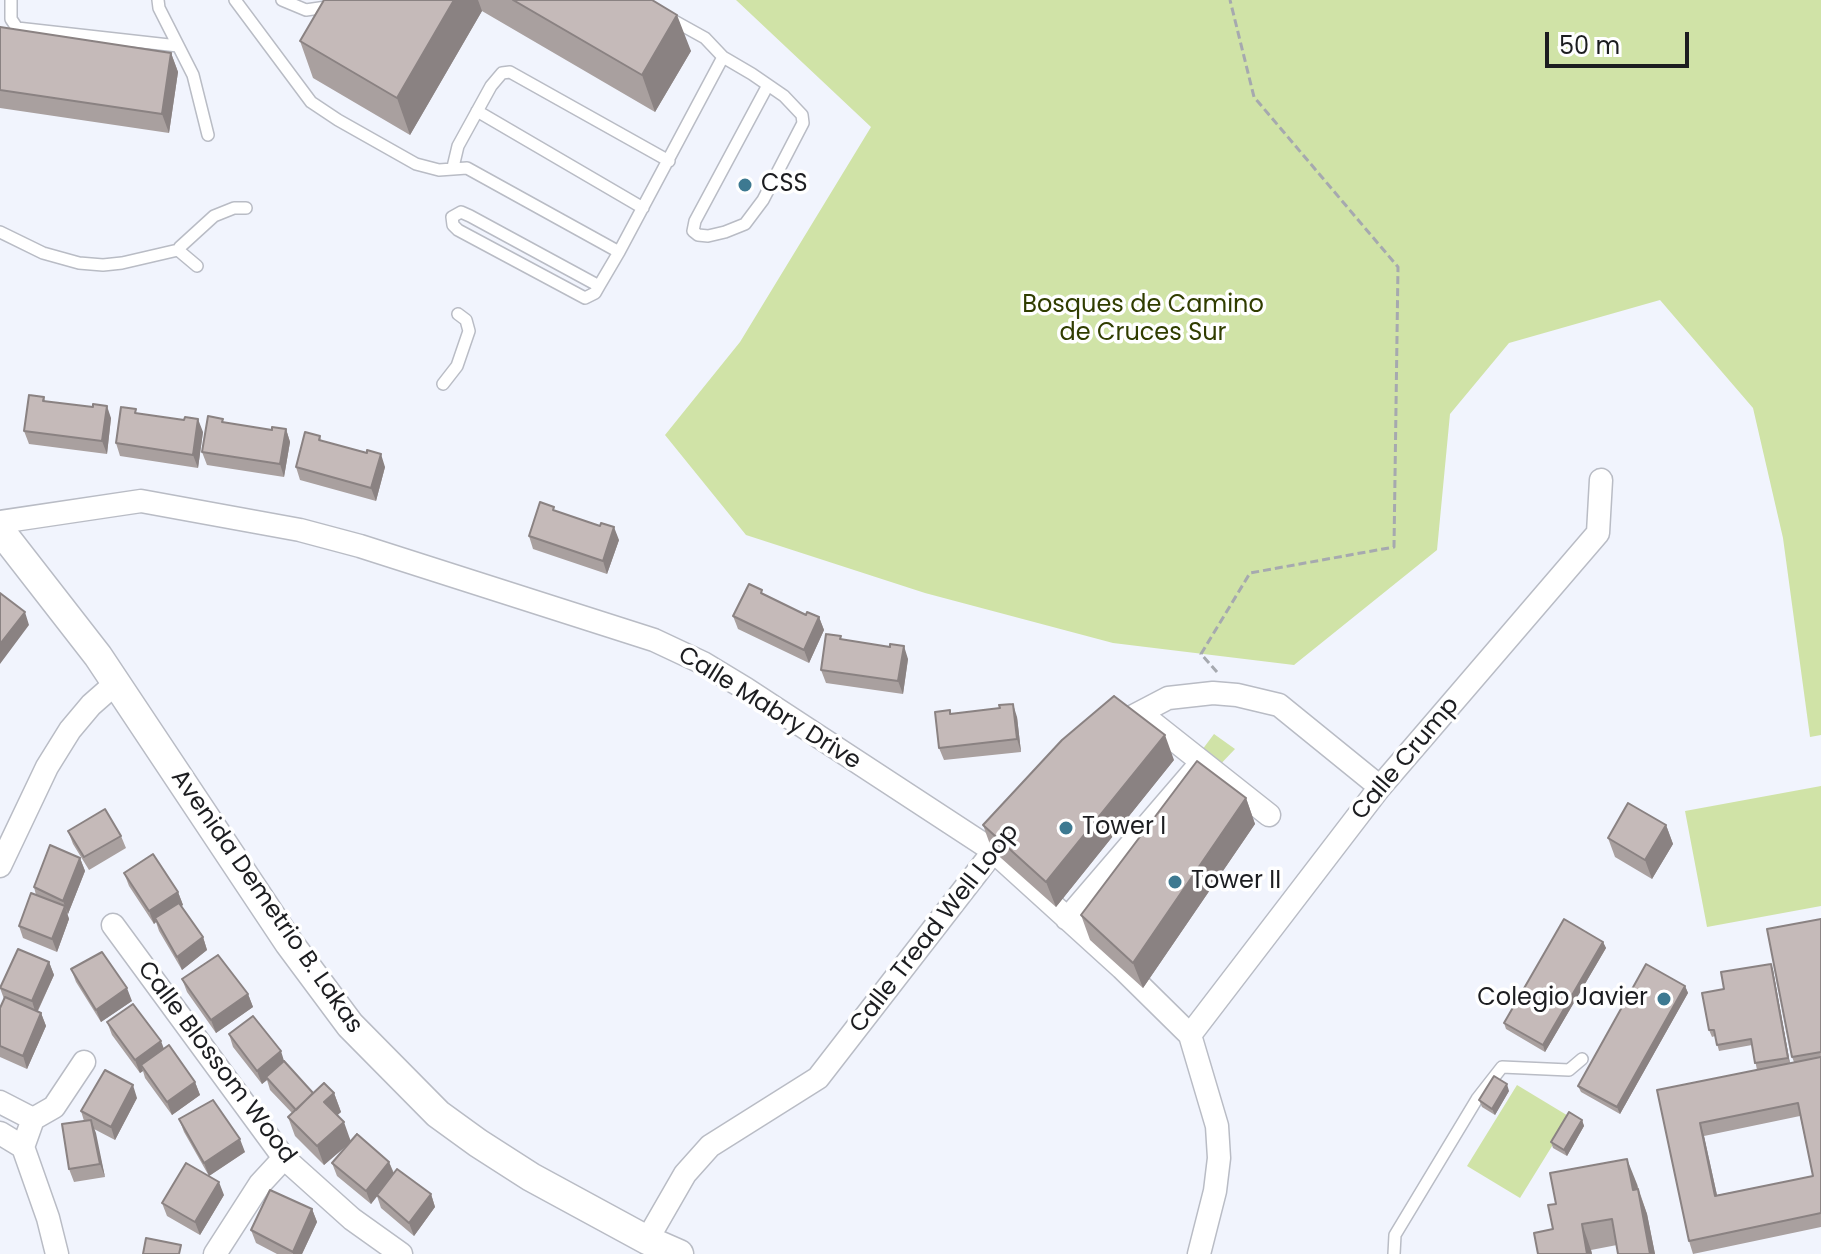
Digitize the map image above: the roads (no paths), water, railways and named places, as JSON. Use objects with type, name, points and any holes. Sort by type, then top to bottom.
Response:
[{"type":"street","name":"Calle Crump","points":[[1190,1035],[1380,787],[1598,533],[1601,480]]},
{"type":"street","name":"Calle Mabry Drive","points":[[0,522],[141,501],[300,530],[360,546],[654,640],[703,663],[746,689],[992,850],[1122,968],[1190,1035],[1217,1126],[1219,1158],[1215,1191],[1199,1254]]},
{"type":"street","name":"Avenida Demetrio B. Lakas","points":[[0,530],[98,656],[318,984],[350,1025],[391,1069],[438,1114],[478,1143],[531,1177],[679,1254]]},
{"type":"street","points":[[0,866],[54,755],[91,705],[116,683]]},
{"type":"street","points":[[1092,748],[1124,721],[1168,698],[1213,693],[1237,695],[1279,705],[1380,787]]},
{"type":"street","points":[[1154,724],[1269,815]]},
{"type":"street","points":[[1067,919],[1201,763]]},
{"type":"street","name":"Calle Tread Well Loop","points":[[647,1240],[685,1174],[710,1146],[818,1078],[992,850],[1013,828]]},
{"type":"street","name":"Calle Blossom Wood","points":[[113,925],[284,1158],[352,1219],[401,1254]]},
{"type":"street","points":[[57,1254],[23,1147],[33,1119],[54,1107],[84,1062]]},
{"type":"street","points":[[0,1102],[33,1119]]},
{"type":"street","points":[[0,1133],[23,1147]]},
{"type":"street","points":[[215,1254],[260,1184],[284,1158]]},
{"type":"lane","points":[[11,0],[11,19],[17,28],[178,46]]},
{"type":"lane","points":[[158,0],[159,8],[193,75],[208,135]]},
{"type":"lane","points":[[235,0],[311,102],[338,120],[416,164],[439,170],[467,168],[480,174],[619,252]]},
{"type":"lane","points":[[282,0],[306,10],[333,6],[337,0]]},
{"type":"lane","points":[[664,15],[705,38],[723,57],[768,85],[802,115],[803,123],[763,200],[745,224],[717,234],[698,235],[693,231],[695,221],[768,85]]},
{"type":"lane","points":[[599,286],[470,216],[461,212],[452,217],[453,225],[458,230],[575,295],[593,296],[599,286],[619,252],[669,161],[723,57]]},
{"type":"lane","points":[[453,167],[458,146],[491,86],[502,73],[510,72],[669,161]]},
{"type":"lane","points":[[477,111],[643,208]]},
{"type":"lane","points":[[0,232],[43,253],[79,263],[103,265],[178,250],[214,216],[234,208],[246,208]]},
{"type":"lane","points":[[178,250],[197,266]]},
{"type":"lane","points":[[443,384],[457,366],[469,331],[466,320],[458,314]]},
{"type":"lane","points":[[1394,1254],[1395,1235],[1477,1099],[1502,1067],[1569,1070],[1582,1059]]},
{"type":"place","name":"CSS","points":[[745,185]]},
{"type":"place","name":"Tower I","points":[[1066,828]]},
{"type":"place","name":"Tower II","points":[[1175,882]]},
{"type":"place","name":"Colegio Javier","points":[[1664,999]]},
{"type":"park label","name":"Bosques de Camino de Cruces Sur","points":[[1143,320]]}]
